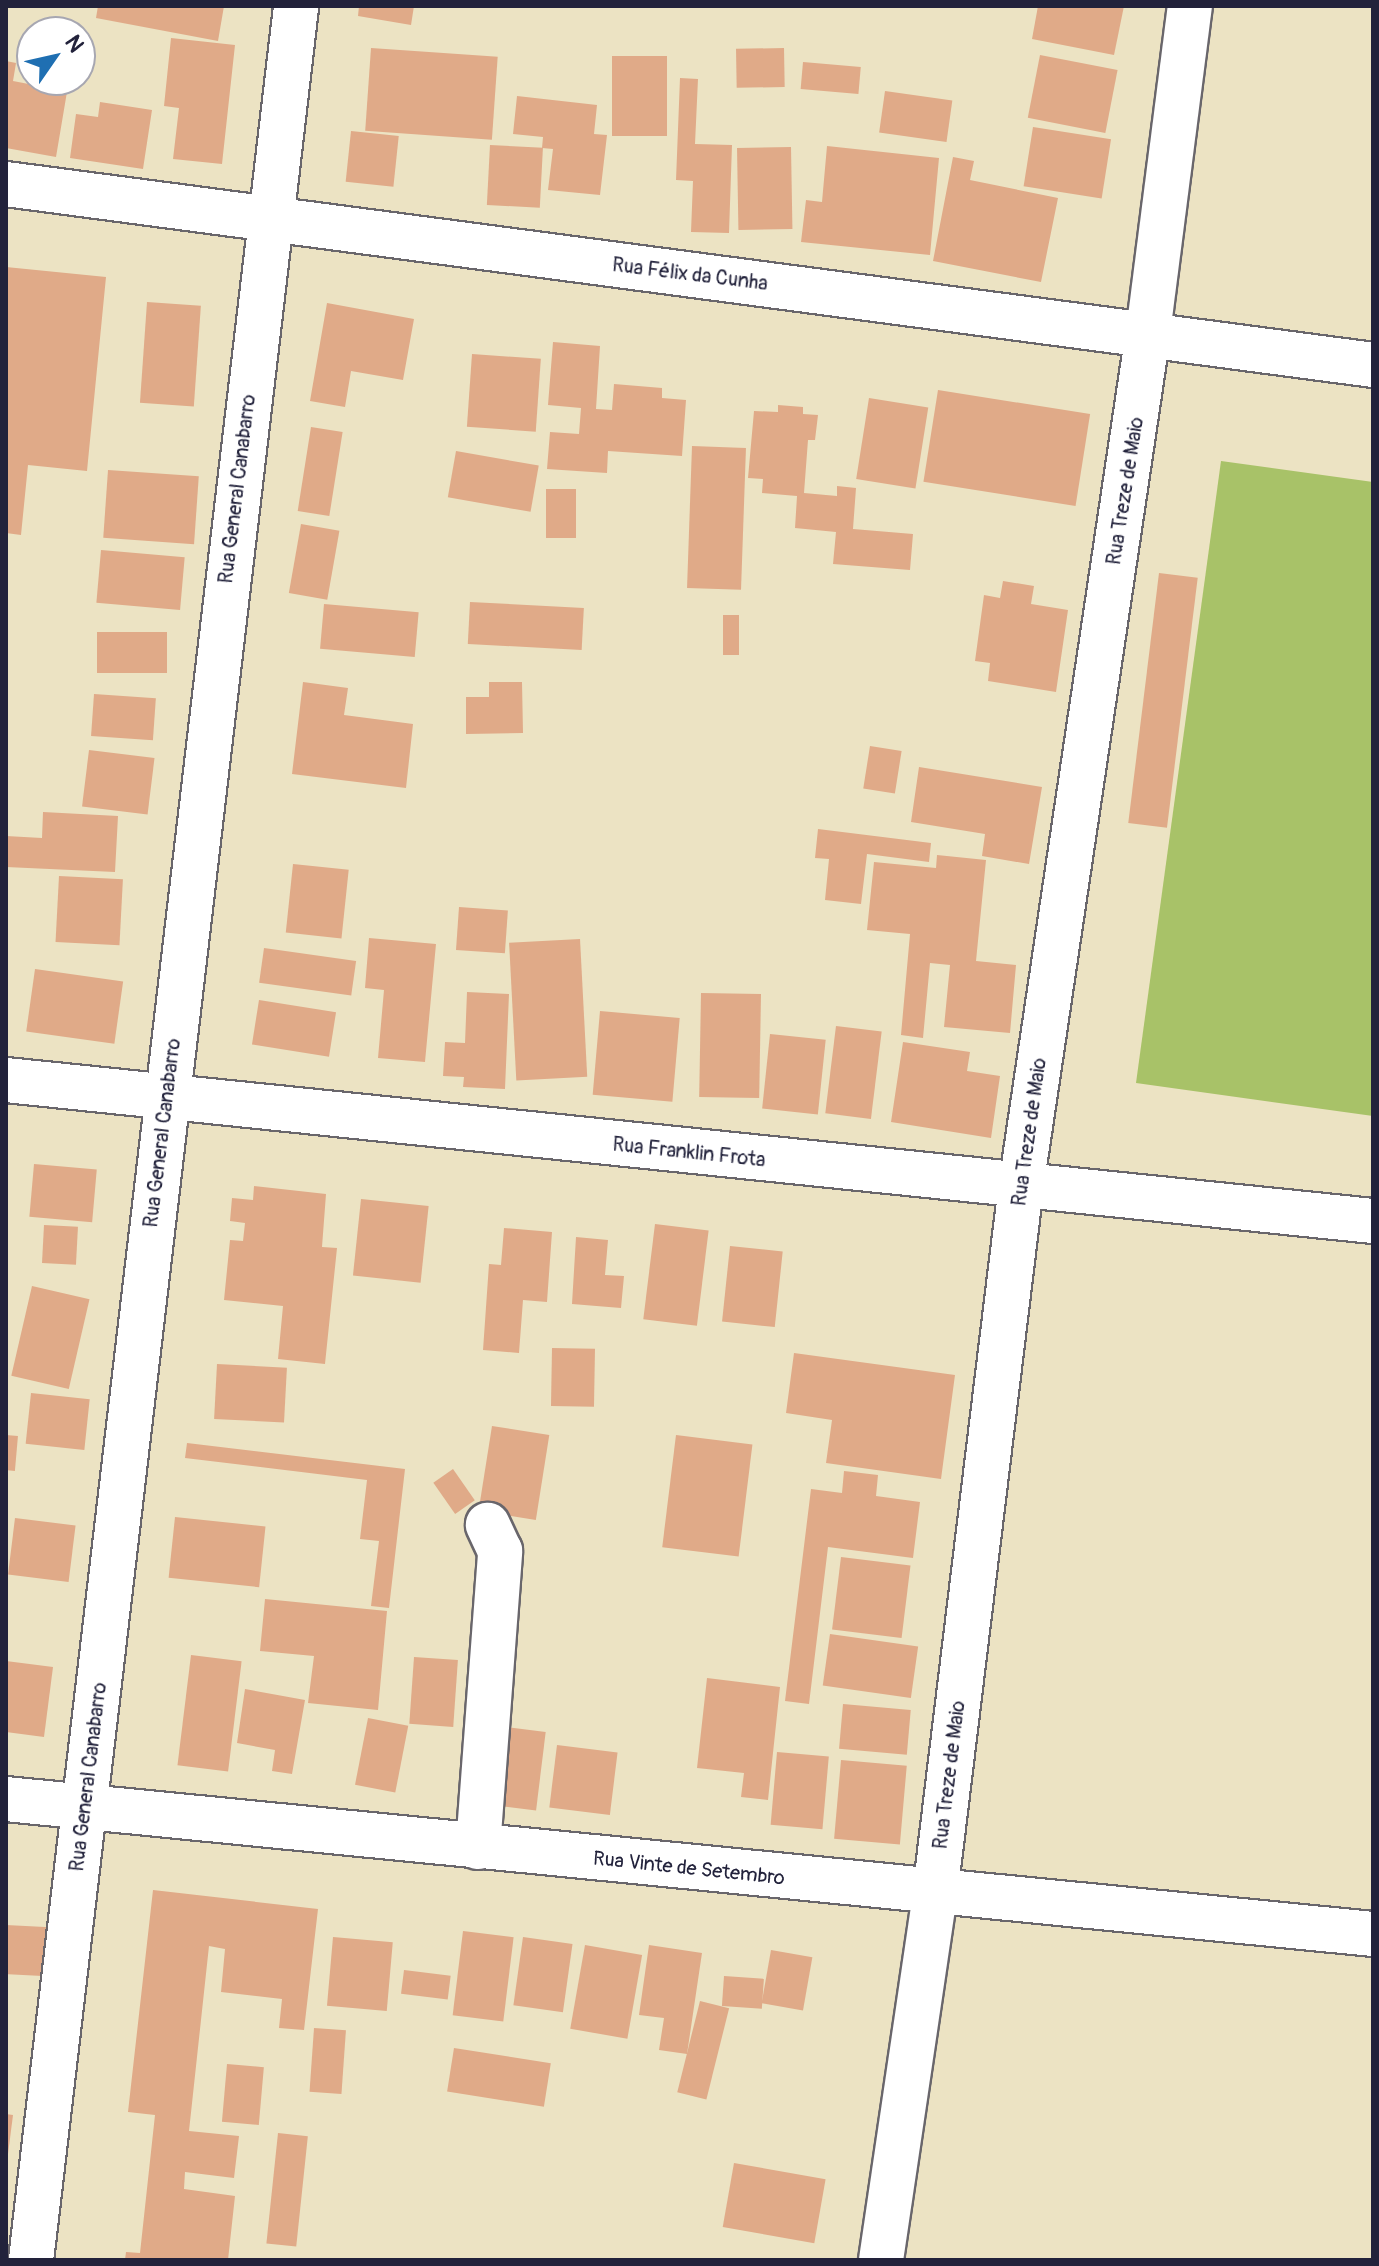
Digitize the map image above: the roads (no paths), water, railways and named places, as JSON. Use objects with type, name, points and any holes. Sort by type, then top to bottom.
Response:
[{"type":"street","name":"Rua General Canabarro","points":[[31,2260],[268,220],[296,6]]},
{"type":"street","name":"Rua Treze de Maio","points":[[881,2260],[935,1893],[1021,1186],[1148,333],[1190,6]]},
{"type":"street","name":"Rua Félix da Cunha","points":[[6,184],[1373,365]]},
{"type":"street","name":"Rua Franklin Frota","points":[[6,1080],[1373,1221]]},
{"type":"street","points":[[478,1847],[500,1551],[488,1525]]},
{"type":"street","name":"Rua Vinte de Setembro","points":[[6,1799],[1373,1934]]}]
